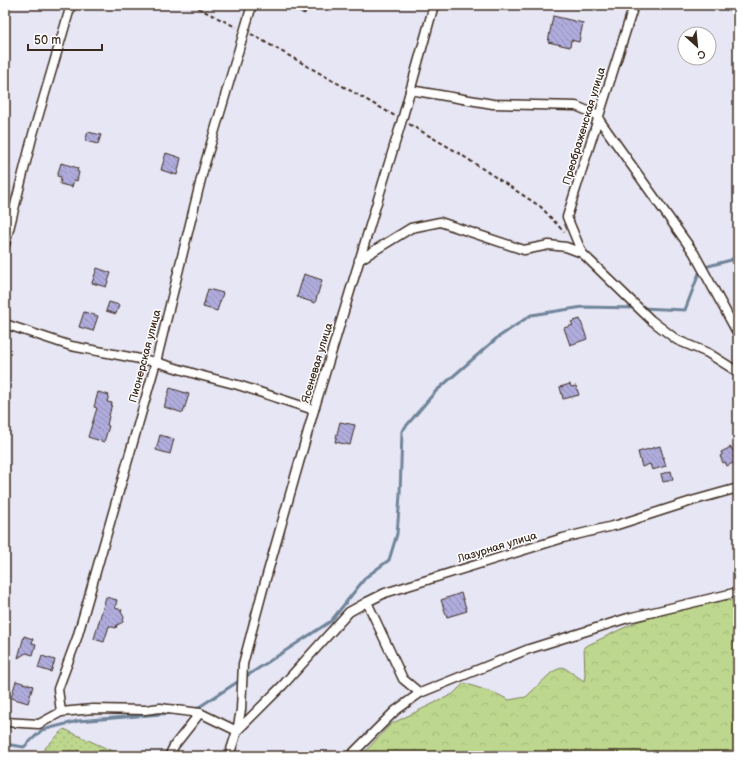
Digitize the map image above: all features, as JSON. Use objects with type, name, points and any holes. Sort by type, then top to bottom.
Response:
[{"type":"street","points":[[5,245],[33,134],[71,5]]},
{"type":"street","name":"Пионерская улица","points":[[61,712],[58,689],[77,638],[156,362],[204,167],[252,5]]},
{"type":"street","name":"Ясеневая улица","points":[[238,731],[241,710],[243,664],[314,410],[434,5]]},
{"type":"street","name":"Преображенская улица","points":[[582,253],[567,218],[634,5]]},
{"type":"street","points":[[410,90],[493,104],[576,106],[595,114],[694,253],[738,334]]},
{"type":"street","points":[[359,260],[411,228],[440,222],[524,250],[549,245],[566,247],[582,253],[651,320],[677,340],[708,353],[738,372]]},
{"type":"street","points":[[5,324],[71,346],[156,362],[238,385],[314,410]]},
{"type":"street","name":"Лазурная улица","points":[[238,731],[283,685],[349,612],[385,593],[548,543],[738,488]]},
{"type":"street","points":[[350,756],[395,711],[420,693],[529,649],[628,618],[738,592]]},
{"type":"street","points":[[367,602],[403,679],[420,693]]},
{"type":"street","points":[[5,722],[39,724],[61,712],[93,709],[145,710],[160,708],[200,713],[238,731],[229,756]]},
{"type":"street","points":[[169,756],[174,746],[200,713]]},
{"type":"green space","points":[[714,600],[738,601],[738,756],[361,756],[391,724],[453,694],[464,683],[497,694],[509,700],[526,697],[552,672],[563,667],[584,681],[584,647],[636,622]]},
{"type":"green space","points":[[64,729],[123,756],[37,756]]},
{"type":"building","points":[[283,5],[307,5],[305,14],[283,7]]},
{"type":"building","points":[[553,16],[583,23],[579,42],[571,40],[570,47],[548,42]]},
{"type":"building","points":[[88,132],[101,135],[98,144],[85,141]]},
{"type":"building","points":[[166,153],[181,158],[177,175],[161,170]]},
{"type":"building","points":[[61,163],[78,168],[77,171],[79,172],[77,181],[74,180],[72,187],[60,184],[61,177],[57,176]]},
{"type":"building","points":[[97,268],[111,273],[106,287],[92,283]]},
{"type":"building","points":[[304,274],[322,280],[315,303],[297,297]]},
{"type":"building","points":[[208,289],[223,293],[217,311],[203,307]]},
{"type":"building","points":[[109,302],[119,305],[116,314],[106,311]]},
{"type":"building","points":[[84,312],[98,316],[93,331],[79,327]]},
{"type":"building","points":[[580,319],[587,339],[570,345],[564,328],[573,325],[571,322]]},
{"type":"building","points":[[570,384],[571,387],[576,386],[579,395],[563,399],[560,387]]},
{"type":"building","points":[[170,388],[189,394],[183,413],[164,407]]},
{"type":"building","points":[[98,392],[109,395],[107,402],[112,403],[107,425],[109,426],[104,442],[88,437],[97,408],[94,407]]},
{"type":"building","points":[[340,422],[355,425],[350,445],[335,442]]},
{"type":"building","points":[[160,435],[174,439],[170,454],[156,450]]},
{"type":"building","points":[[660,446],[666,466],[652,470],[650,464],[642,467],[638,452]]},
{"type":"building","points":[[731,447],[733,451],[735,450],[738,457],[735,458],[737,461],[727,466],[725,462],[723,463],[720,456],[722,455],[721,452]]},
{"type":"building","points":[[671,471],[673,480],[663,482],[661,474]]},
{"type":"building","points":[[461,593],[467,611],[447,617],[441,600]]},
{"type":"building","points":[[106,597],[117,600],[115,608],[122,610],[121,612],[124,617],[123,622],[117,625],[116,628],[109,626],[104,642],[94,639]]},
{"type":"building","points":[[24,636],[33,639],[32,643],[36,644],[33,655],[26,653],[18,658]]},
{"type":"building","points":[[42,656],[55,660],[51,672],[38,668]]},
{"type":"building","points":[[16,681],[33,686],[28,703],[11,698]]},
{"type":"waterway","points":[[642,308],[685,310],[701,268],[731,260],[738,254]]},
{"type":"waterway","points":[[193,711],[331,621],[366,577],[389,560],[397,534],[402,431],[435,392],[497,338],[531,315],[583,307],[637,308]]},
{"type":"waterway","points":[[5,744],[24,747],[42,730],[78,721],[173,713]]}]
